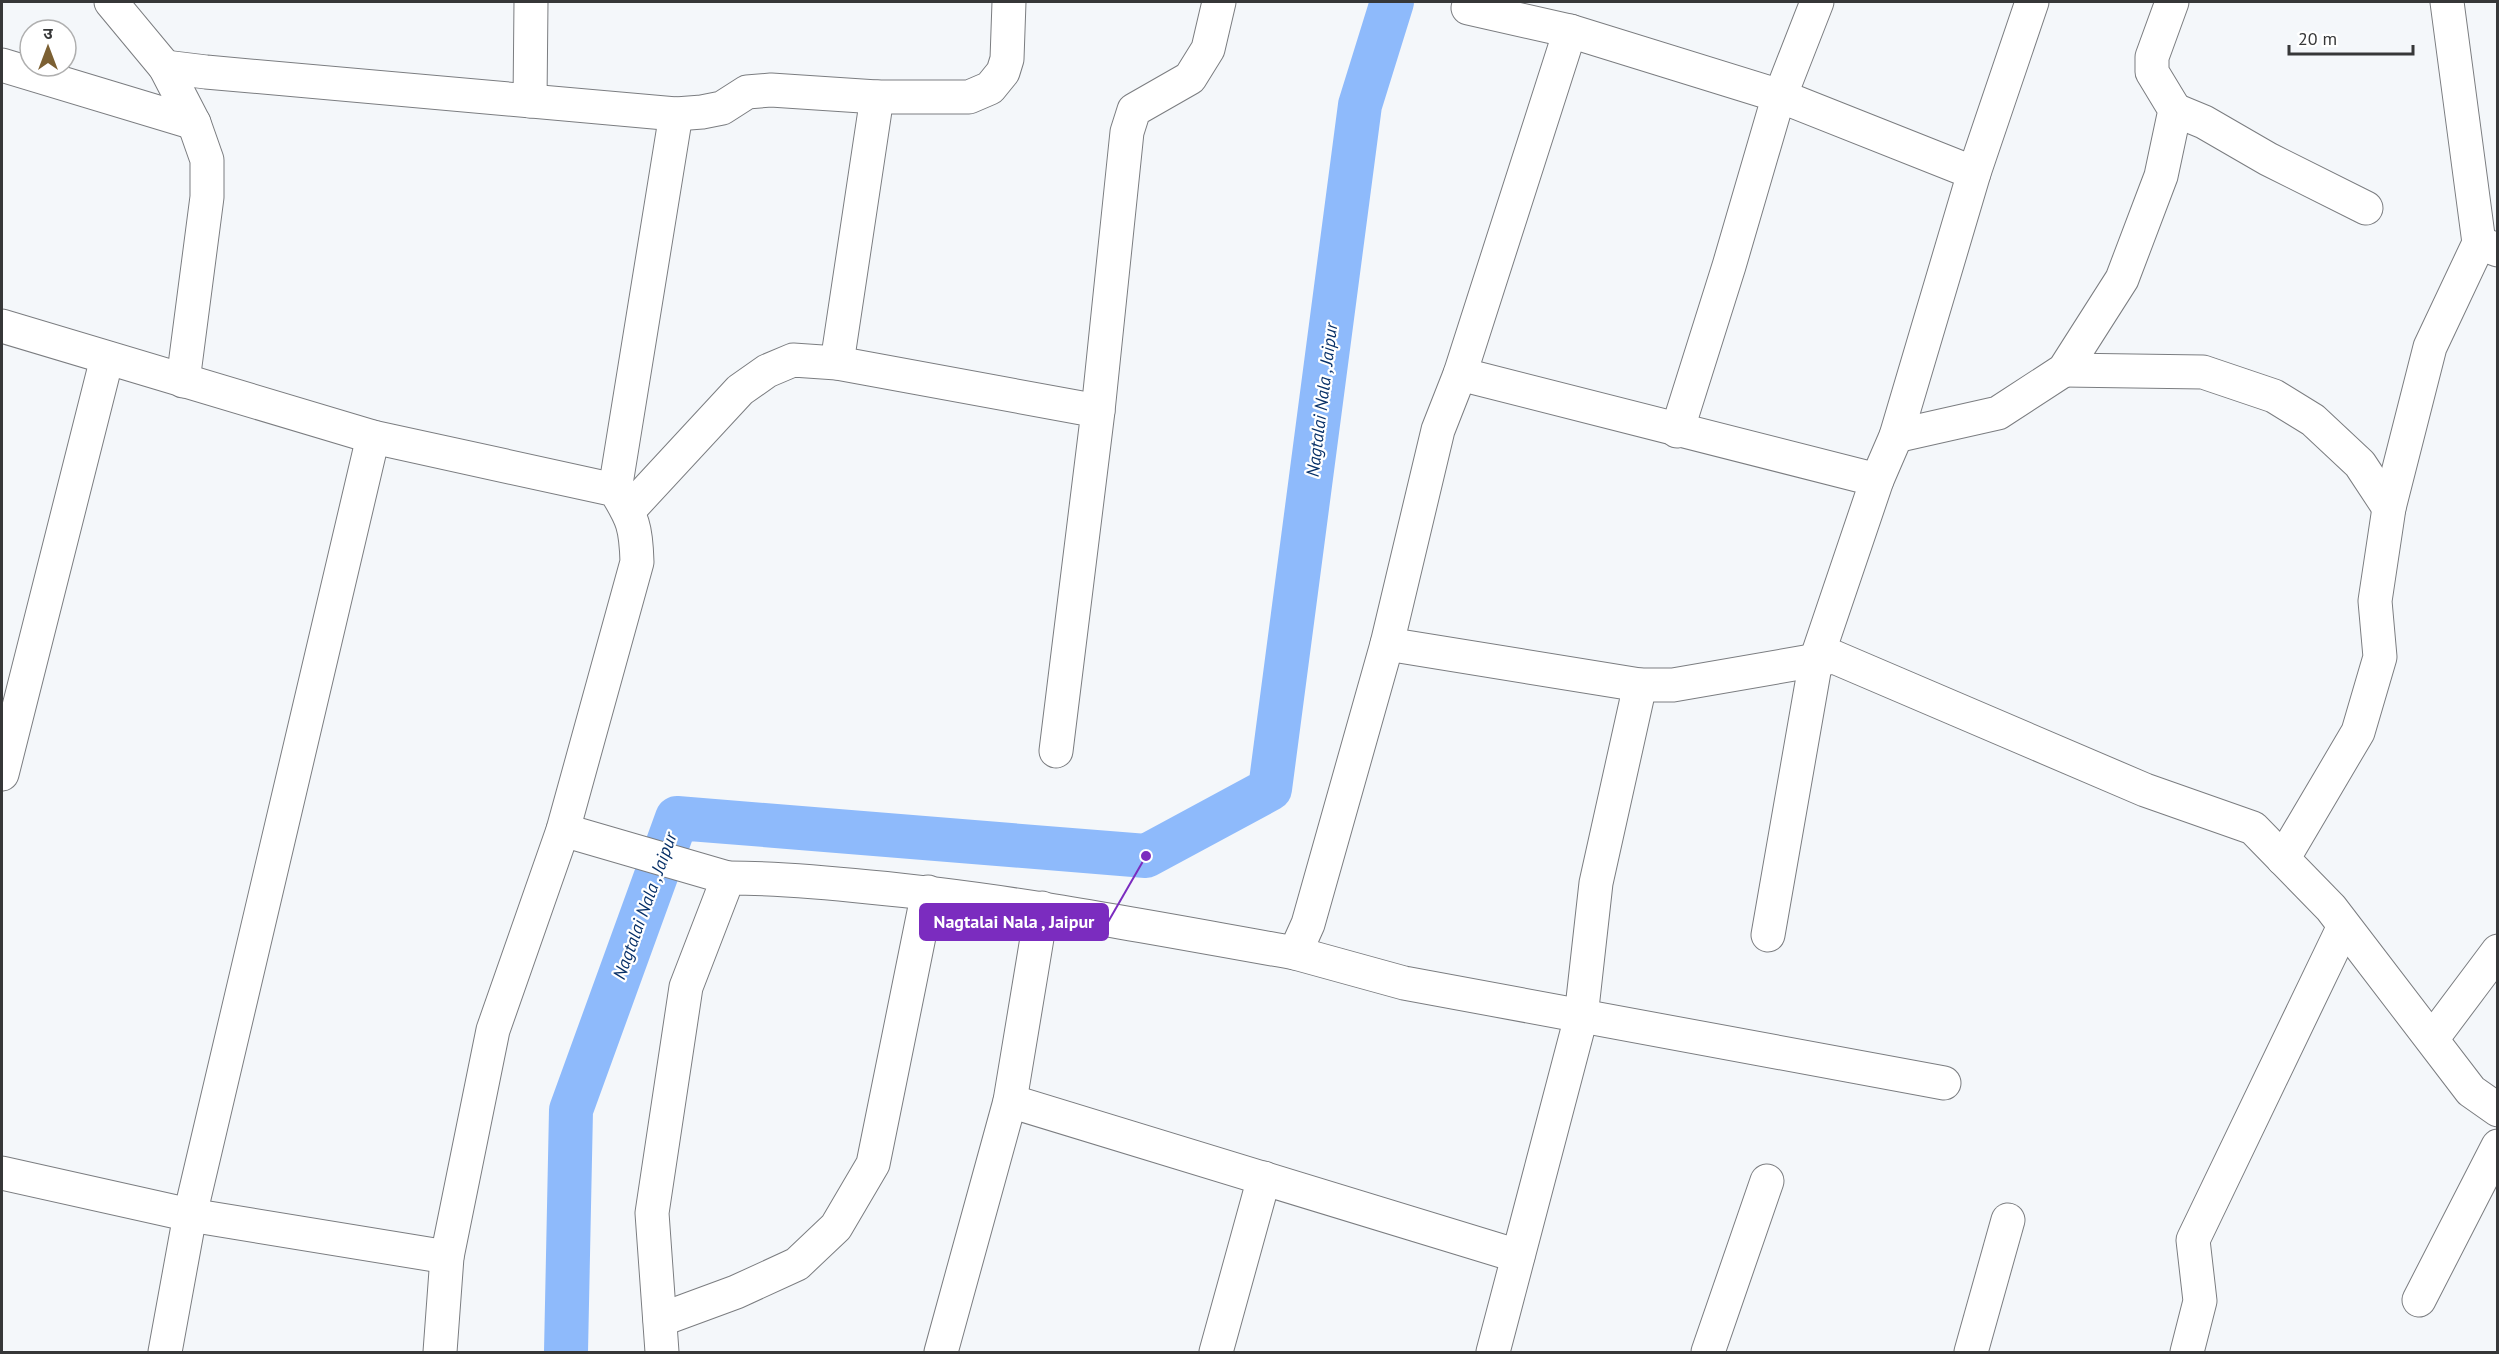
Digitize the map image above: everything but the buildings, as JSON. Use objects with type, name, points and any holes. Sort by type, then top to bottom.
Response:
[{"type":"street","points":[[111,2],[165,67],[194,123],[207,160],[207,197],[183,381]]},
{"type":"street","points":[[530,101],[531,2]]},
{"type":"street","points":[[165,67],[676,114],[722,108],[747,92],[763,91],[877,97],[969,97],[990,88],[1003,72],[1007,59],[1009,2]]},
{"type":"street","points":[[1056,751],[1098,411],[1127,132],[1134,110],[1190,78],[1208,49],[1219,2]]},
{"type":"street","points":[[1677,431],[1780,96],[1816,2]]},
{"type":"street","points":[[1768,935],[1816,660],[1877,480],[1896,436],[1974,173],[2032,2]]},
{"type":"street","points":[[2172,2],[2152,57],[2151,72],[2175,110],[2204,122],[2268,159],[2366,208]]},
{"type":"street","points":[[2283,859],[2358,732],[2380,657],[2375,601],[2389,508],[2430,347],[2488,246],[2447,2]]},
{"type":"street","points":[[1468,8],[1570,31],[1780,96],[1974,173]]},
{"type":"street","points":[[1295,953],[1308,924],[1387,644],[1438,430],[1460,374],[1570,31]]},
{"type":"street","points":[[2,65],[194,123]]},
{"type":"street","points":[[837,363],[877,97]]},
{"type":"street","points":[[1896,436],[1998,413],[2064,370],[2122,279],[2161,176],[2175,110]]},
{"type":"street","points":[[440,1353],[447,1257],[493,1030],[562,830],[637,562],[636,533],[621,500],[676,114]]},
{"type":"street","points":[[2,326],[373,437],[621,500]]},
{"type":"street","points":[[2,774],[107,358]]},
{"type":"street","points":[[621,500],[740,390],[767,371],[793,360],[837,363],[1098,411]]},
{"type":"street","points":[[2064,370],[2203,372],[2274,396],[2313,420],[2360,464],[2389,508]]},
{"type":"street","points":[[1460,374],[1877,480]]},
{"type":"street","points":[[165,1353],[190,1215],[373,437]]},
{"type":"street","points":[[1387,644],[1641,685],[1673,685],[1834,657],[2145,790],[2253,828],[2331,908],[2471,1091],[2498,1110]]},
{"type":"street","points":[[1493,1353],[1581,1017],[1596,884],[1641,685]]},
{"type":"street","points":[[562,830],[728,878],[774,878],[928,892],[1042,908],[1295,953],[1404,982],[1581,1017],[1944,1083]]},
{"type":"street","points":[[662,1353],[652,1213],[686,987],[728,878]]},
{"type":"street","points":[[660,1320],[736,1292],[797,1264],[836,1227],[873,1164],[928,892]]},
{"type":"street","points":[[941,1353],[1010,1101],[1042,908]]},
{"type":"street","points":[[2187,1353],[2200,1301],[2193,1240],[2344,926]]},
{"type":"street","points":[[2432,1039],[2498,951]]},
{"type":"street","points":[[1010,1101],[1518,1256]]},
{"type":"street","points":[[2419,1300],[2498,1146]]},
{"type":"street","points":[[2,1173],[190,1215],[447,1257]]},
{"type":"street","points":[[1216,1353],[1264,1178]]},
{"type":"street","points":[[1708,1353],[1767,1181]]},
{"type":"street","points":[[1971,1353],[2008,1220]]},
{"type":"waterway","name":"Nagtalai Nala , Jaipur","points":[[566,1352],[571,1110],[677,818],[1146,856],[1270,789],[1360,105],[1392,2]]},
{"type":"place","name":"Nagtalai Nala , Jaipur","points":[[1146,856]]}]
